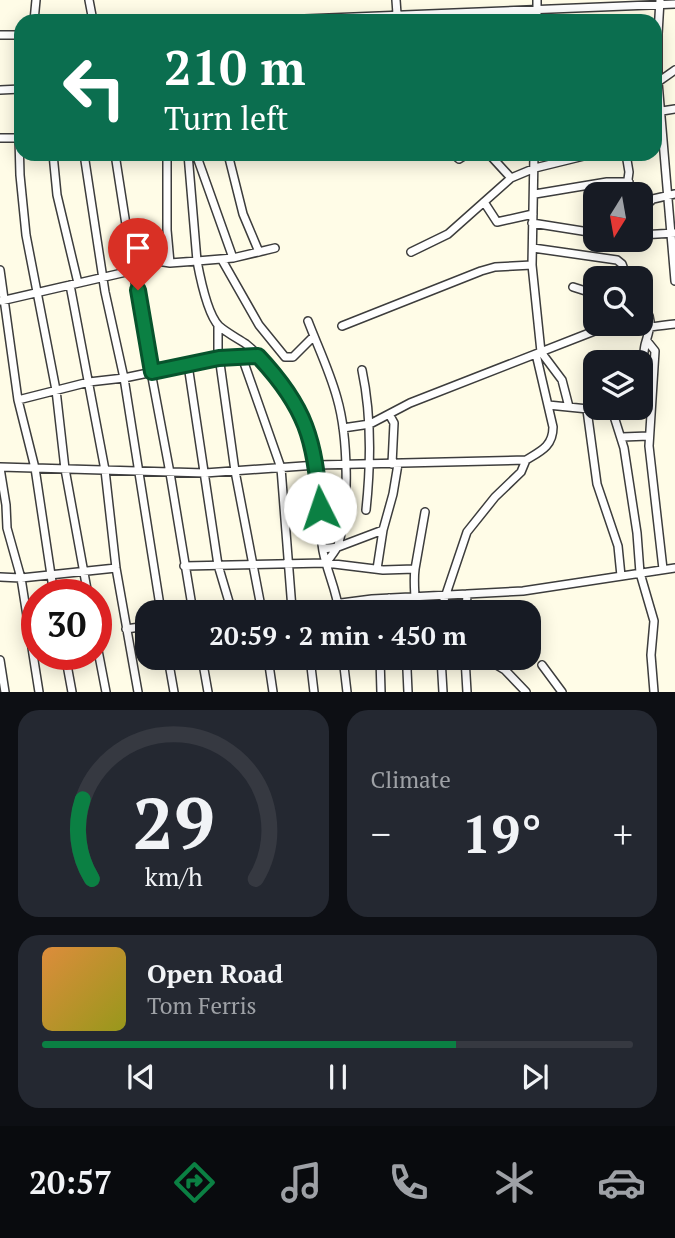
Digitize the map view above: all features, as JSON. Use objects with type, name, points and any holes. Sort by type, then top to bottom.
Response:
[{"type":"street","points":[[537,0],[537,14]]},
{"type":"street","points":[[475,14],[675,4]]},
{"type":"street","points":[[675,109],[662,111],[671,194],[675,281]]},
{"type":"street","points":[[20,161],[26,234],[56,390],[65,469],[85,579]]},
{"type":"street","points":[[54,161],[57,195],[104,470],[116,568],[138,692]]},
{"type":"street","points":[[85,161],[103,275],[124,378],[159,600]]},
{"type":"street","points":[[116,161],[191,600]]},
{"type":"street","points":[[167,161],[170,262]]},
{"type":"street","points":[[189,161],[197,261],[218,325],[219,358],[235,471],[260,600]]},
{"type":"street","points":[[198,161],[233,258]]},
{"type":"street","points":[[230,161],[240,205],[259,252]]},
{"type":"street","points":[[495,161],[510,178]]},
{"type":"street","points":[[38,692],[21,578],[7,528],[0,468],[205,473],[317,465],[526,460],[548,446],[553,438],[538,353],[533,265],[535,161]]},
{"type":"street","points":[[411,253],[448,234],[510,178],[564,161]]},
{"type":"street","points":[[627,161],[629,182]]},
{"type":"street","points":[[535,194],[583,186]]},
{"type":"street","points":[[653,199],[671,194]]},
{"type":"street","points":[[484,202],[497,222],[533,214]]},
{"type":"street","points":[[532,223],[583,231]]},
{"type":"street","points":[[653,234],[673,233]]},
{"type":"street","points":[[132,257],[170,262],[222,260],[275,248]]},
{"type":"street","points":[[533,248],[617,260],[623,266]]},
{"type":"street","points":[[222,260],[259,325],[285,357],[293,357],[314,336]]},
{"type":"street","points":[[342,326],[481,271],[495,267],[533,265]]},
{"type":"street","points":[[0,270],[2,300],[18,400],[35,468],[51,579]]},
{"type":"street","points":[[2,300],[103,275],[135,270]]},
{"type":"street","points":[[573,287],[583,290]]},
{"type":"street","points":[[308,321],[337,398],[346,464],[344,512],[338,547],[326,563]]},
{"type":"street","points":[[653,326],[675,324]]},
{"type":"street","points":[[218,325],[246,345],[279,379],[296,403],[309,433],[317,465],[323,549],[337,600]]},
{"type":"street","points":[[343,428],[370,424],[410,404],[583,335]]},
{"type":"street","points":[[645,350],[648,336]]},
{"type":"street","points":[[647,341],[655,351],[649,436],[663,569]]},
{"type":"street","points":[[538,353],[562,380],[569,407]]},
{"type":"street","points":[[18,400],[89,382],[124,378],[219,358],[258,356]]},
{"type":"street","points":[[243,357],[281,468],[291,600]]},
{"type":"street","points":[[188,365],[218,565],[228,600]]},
{"type":"street","points":[[362,370],[370,424],[371,463],[366,510]]},
{"type":"street","points":[[548,405],[583,409]]},
{"type":"street","points":[[377,569],[383,530],[393,494],[394,423],[389,414]]},
{"type":"street","points":[[588,420],[597,484],[618,546],[621,576]]},
{"type":"street","points":[[616,420],[622,437],[637,533],[640,573],[654,621],[651,655],[654,692]]},
{"type":"street","points":[[622,437],[649,436]]},
{"type":"street","points":[[443,600],[467,532],[495,497],[521,472],[526,460]]},
{"type":"street","points":[[416,600],[413,585],[425,512]]},
{"type":"street","points":[[323,549],[338,547],[383,530]]},
{"type":"street","points":[[184,566],[326,563],[377,569],[415,569]]},
{"type":"street","points":[[0,577],[21,578],[116,568]]},
{"type":"street","points":[[369,600],[523,591],[675,568]]},
{"type":"street","points":[[467,594],[467,600]]},
{"type":"street","points":[[126,629],[135,628]]},
{"type":"street","points":[[0,660],[5,692]]},
{"type":"street","points":[[542,666],[562,692]]},
{"type":"street","points":[[68,670],[72,692]]},
{"type":"street","points":[[102,670],[106,692]]},
{"type":"street","points":[[170,670],[174,692]]},
{"type":"street","points":[[204,670],[208,692]]},
{"type":"street","points":[[270,670],[273,692]]},
{"type":"street","points":[[311,670],[314,692]]},
{"type":"street","points":[[344,670],[347,692]]},
{"type":"street","points":[[380,670],[381,692]]},
{"type":"street","points":[[407,670],[408,692]]},
{"type":"street","points":[[442,670],[443,692]]},
{"type":"street","points":[[466,670],[467,692]]},
{"type":"street","points":[[505,670],[526,692]]},
{"type":"route","points":[[138,290],[152,372],[219,358],[258,356],[279,379],[296,403],[309,433],[317,465],[320,508]]}]
